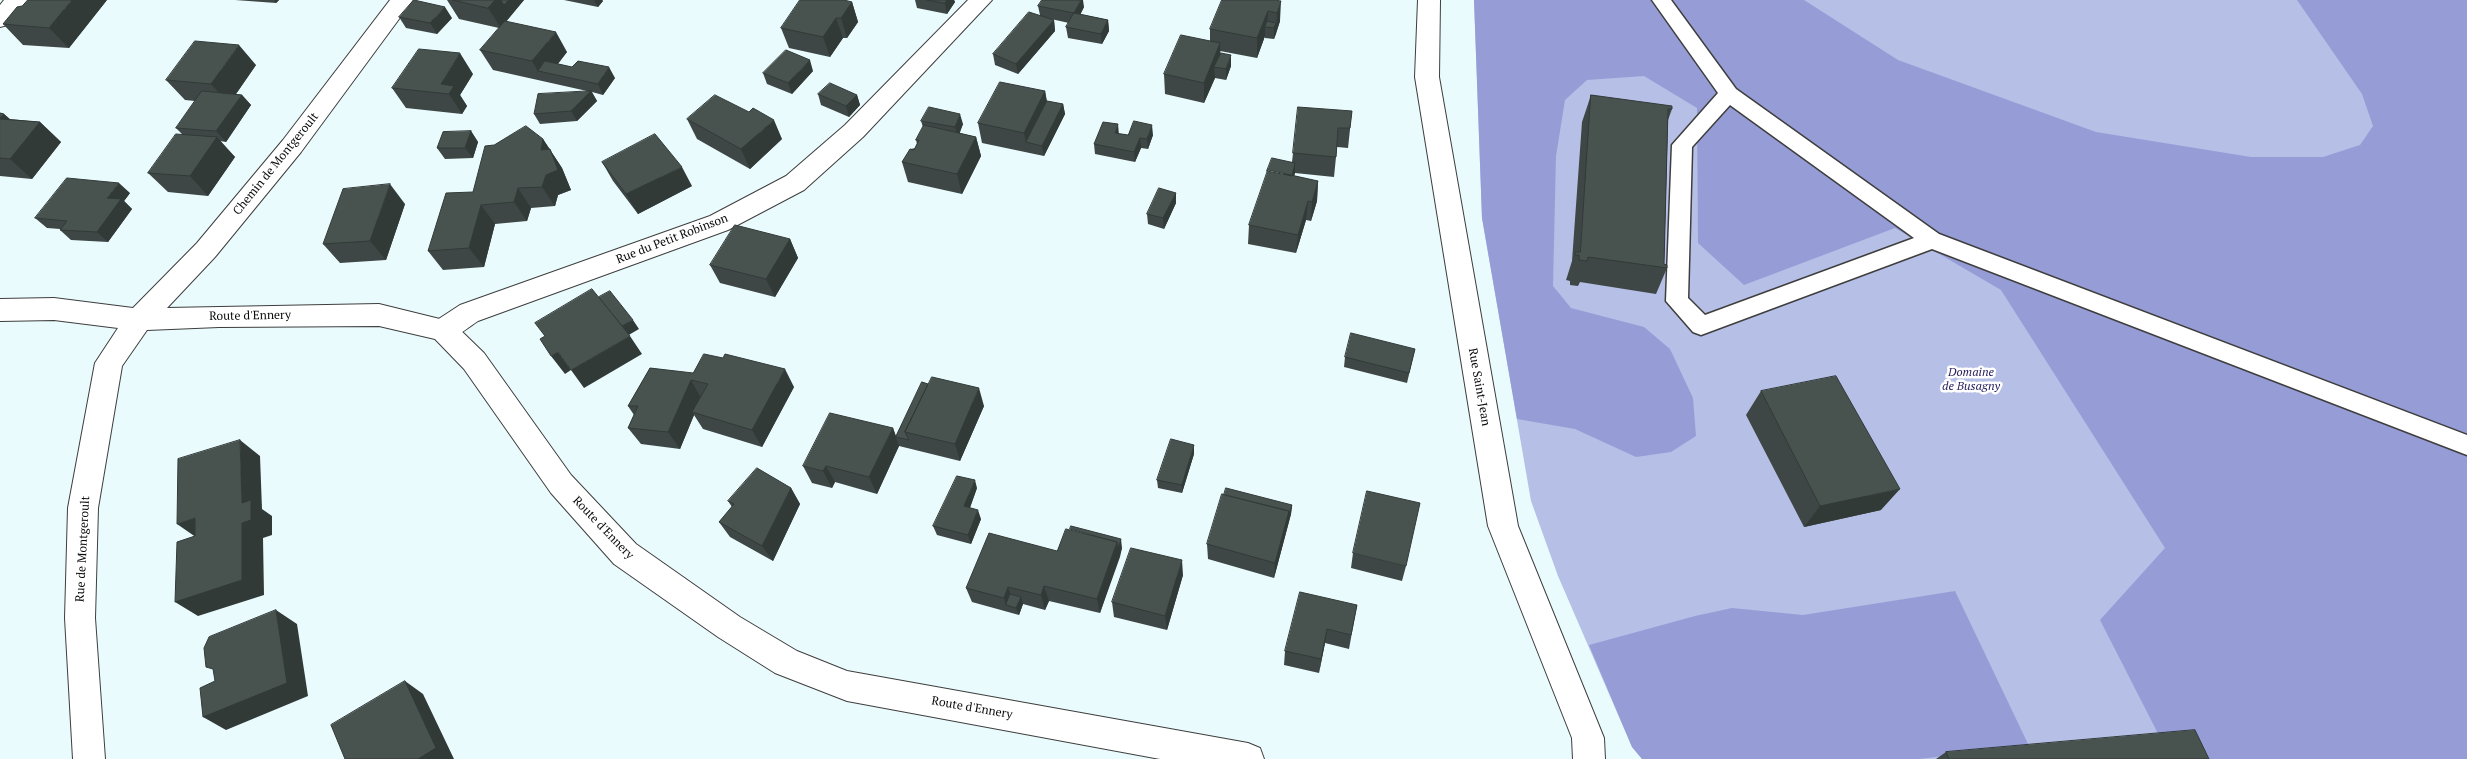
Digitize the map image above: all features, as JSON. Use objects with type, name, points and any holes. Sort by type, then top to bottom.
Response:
[{"type":"street","points":[[0,20],[17,0]]},
{"type":"street","name":"Chemin de Montgeroult","points":[[139,320],[206,250],[292,146],[402,0]]},
{"type":"street","name":"Rue du Petit Robinson","points":[[443,330],[469,313],[719,223],[795,183],[854,131],[981,0]]},
{"type":"street","name":"Rue Saint-Jean","points":[[1428,0],[1427,77],[1503,526],[1588,738],[1589,759]]},
{"type":"street","name":"Route d'Ennery","points":[[0,310],[54,310],[139,320],[219,316],[379,314],[443,330],[474,360],[562,484],[625,554],[729,627],[786,662],[847,686],[1248,759]]},
{"type":"street","name":"Rue de Montgeroult","points":[[89,759],[80,618],[83,508],[109,363],[139,320]]},
{"type":"lane","points":[[1661,0],[1729,94],[1932,240],[2467,445]]},
{"type":"lane","points":[[1729,94],[1682,145],[1677,301],[1701,326],[1932,240]]},
{"type":"green space","name":"Domaine de Busagny","points":[[1474,0],[2467,0],[2467,759],[1642,759],[1632,747],[1558,576],[1531,501],[1482,218]]},
{"type":"shaded area","points":[[1474,0],[1804,0],[1898,60],[2096,132],[2251,157],[2323,157],[2360,145],[2373,126],[2362,94],[2297,0],[2467,0],[2467,759],[2171,759],[2100,620],[2165,548],[2001,290],[1895,228],[1744,285],[1698,243],[1697,108],[1644,76],[1587,80],[1565,100],[1556,156],[1553,286],[1571,308],[1644,327],[1670,349],[1693,398],[1696,436],[1671,452],[1636,457],[1575,429],[1517,419],[1482,218]]},
{"type":"shaded area","points":[[1955,591],[2029,746],[1919,759],[1642,759],[1632,747],[1589,645],[1695,616],[1732,608],[1803,615]]},
{"type":"building","points":[[28,0],[72,0],[49,28],[3,24],[17,7],[22,6]]},
{"type":"building","points":[[414,0],[445,7],[430,23],[399,17]]},
{"type":"building","points":[[453,0],[495,0],[488,8]]},
{"type":"building","points":[[501,0],[509,0],[504,5]]},
{"type":"building","points":[[800,0],[844,0],[852,2],[841,18],[836,18],[823,37],[781,28]]},
{"type":"building","points":[[927,0],[947,0],[945,3]]},
{"type":"building","points":[[1042,0],[1081,0],[1074,13],[1038,6]]},
{"type":"building","points":[[1222,0],[1281,1],[1277,13],[1268,11],[1257,38],[1210,29]]},
{"type":"building","points":[[1029,12],[1054,20],[1016,64],[993,54]]},
{"type":"building","points":[[1074,13],[1108,20],[1101,34],[1066,27]]},
{"type":"building","points":[[505,21],[556,32],[532,61],[480,50]]},
{"type":"building","points":[[1267,21],[1276,23],[1274,28],[1265,27]]},
{"type":"building","points":[[1181,35],[1220,43],[1204,83],[1164,74]]},
{"type":"building","points":[[195,41],[239,45],[211,84],[166,80]]},
{"type":"building","points":[[419,49],[460,53],[441,84],[454,86],[449,94],[392,88]]},
{"type":"building","points":[[786,50],[810,60],[788,83],[763,73]]},
{"type":"building","points":[[1221,53],[1231,55],[1226,69],[1214,67]]},
{"type":"building","points":[[545,61],[572,67],[578,61],[609,67],[598,84],[538,71]]},
{"type":"building","points":[[1000,82],[1045,91],[1024,133],[978,123]]},
{"type":"building","points":[[830,83],[857,95],[846,106],[818,94]]},
{"type":"building","points":[[202,91],[242,95],[216,131],[176,128]]},
{"type":"building","points":[[591,91],[571,111],[534,114],[538,94]]},
{"type":"building","points":[[715,95],[749,112],[753,108],[774,120],[741,149],[687,119]]},
{"type":"building","points":[[1591,95],[1672,106],[1672,109],[1668,109],[1664,264],[1667,265],[1667,268],[1588,257],[1587,261],[1579,260],[1579,255],[1575,255],[1575,252],[1580,252]]},
{"type":"building","points":[[1047,101],[1063,104],[1042,146],[1026,142]]},
{"type":"building","points":[[929,107],[960,114],[955,127],[921,121]]},
{"type":"building","points":[[1298,107],[1352,111],[1350,128],[1338,128],[1336,157],[1293,153]]},
{"type":"building","points":[[0,119],[40,122],[10,159],[0,158]]},
{"type":"building","points":[[1134,121],[1152,125],[1147,139],[1140,138],[1134,152],[1094,144],[1103,122],[1118,124],[1115,133],[1128,135]]},
{"type":"building","points":[[924,125],[976,137],[957,174],[902,162],[910,149],[914,150],[919,140],[916,140]]},
{"type":"building","points":[[526,126],[543,139],[541,150],[550,149],[558,170],[546,175],[542,187],[518,188],[514,202],[481,205],[469,248],[428,251],[446,193],[473,192],[485,146],[494,145]]},
{"type":"building","points":[[471,131],[465,148],[437,148],[443,132]]},
{"type":"building","points":[[176,134],[217,137],[190,176],[148,173]]},
{"type":"building","points":[[655,134],[682,167],[626,194],[602,162]]},
{"type":"building","points":[[1272,158],[1295,163],[1292,176],[1267,171]]},
{"type":"building","points":[[1268,170],[1318,181],[1312,202],[1308,201],[1298,235],[1249,225]]},
{"type":"building","points":[[67,178],[119,183],[107,198],[121,199],[97,232],[60,230],[67,221],[35,218]]},
{"type":"building","points":[[390,184],[370,241],[323,244],[343,189]]},
{"type":"building","points":[[1159,188],[1176,193],[1163,218],[1147,214]]},
{"type":"building","points":[[735,225],[790,239],[766,279],[710,265]]},
{"type":"building","points":[[592,289],[630,336],[571,370],[558,352],[551,356],[540,339],[545,336],[535,323]]},
{"type":"building","points":[[610,291],[633,320],[622,326],[599,297]]},
{"type":"building","points":[[1351,333],[1415,349],[1409,373],[1345,357]]},
{"type":"building","points":[[704,354],[723,358],[725,354],[785,369],[752,430],[692,412],[708,384],[691,380],[668,432],[628,428],[638,406],[628,406],[650,368],[693,373]]},
{"type":"building","points":[[1836,376],[1900,489],[1820,506],[1761,391]]},
{"type":"building","points":[[932,377],[979,388],[955,444],[905,432]]},
{"type":"building","points":[[922,382],[928,384],[905,432],[909,440],[896,437]]},
{"type":"building","points":[[830,413],[893,428],[869,477],[826,466],[823,471],[803,466]]},
{"type":"building","points":[[1171,439],[1194,445],[1182,485],[1157,480]]},
{"type":"building","points":[[240,440],[242,503],[251,500],[251,520],[242,523],[242,580],[175,602],[177,542],[195,536],[195,518],[177,524],[178,459]]},
{"type":"building","points":[[757,468],[791,488],[762,546],[719,522],[734,504],[728,501]]},
{"type":"building","points":[[957,476],[975,480],[964,506],[978,510],[968,535],[933,526]]},
{"type":"building","points":[[1226,488],[1292,505],[1288,518],[1289,511],[1224,495]]},
{"type":"building","points":[[1367,491],[1420,503],[1406,566],[1353,553]]},
{"type":"building","points":[[1222,494],[1289,511],[1275,563],[1207,544]]},
{"type":"building","points":[[1071,526],[1121,539],[1118,549],[1117,542],[1070,529]]},
{"type":"building","points":[[1066,529],[1117,542],[1097,599],[1044,586],[1041,595],[1008,587],[1004,598],[966,588],[989,533],[1057,551]]},
{"type":"building","points":[[1131,548],[1182,560],[1165,616],[1112,602]]},
{"type":"building","points":[[1300,592],[1357,605],[1351,635],[1327,629],[1321,659],[1285,651]]},
{"type":"building","points":[[1010,594],[1021,597],[1016,608],[1006,605]]},
{"type":"building","points":[[276,610],[287,683],[203,717],[200,688],[215,681],[213,669],[206,667],[204,648],[209,637]]},
{"type":"building","points":[[405,681],[436,748],[418,759],[345,759],[331,725]]},
{"type":"building","points":[[2195,730],[2209,759],[1949,759],[1946,752]]}]
